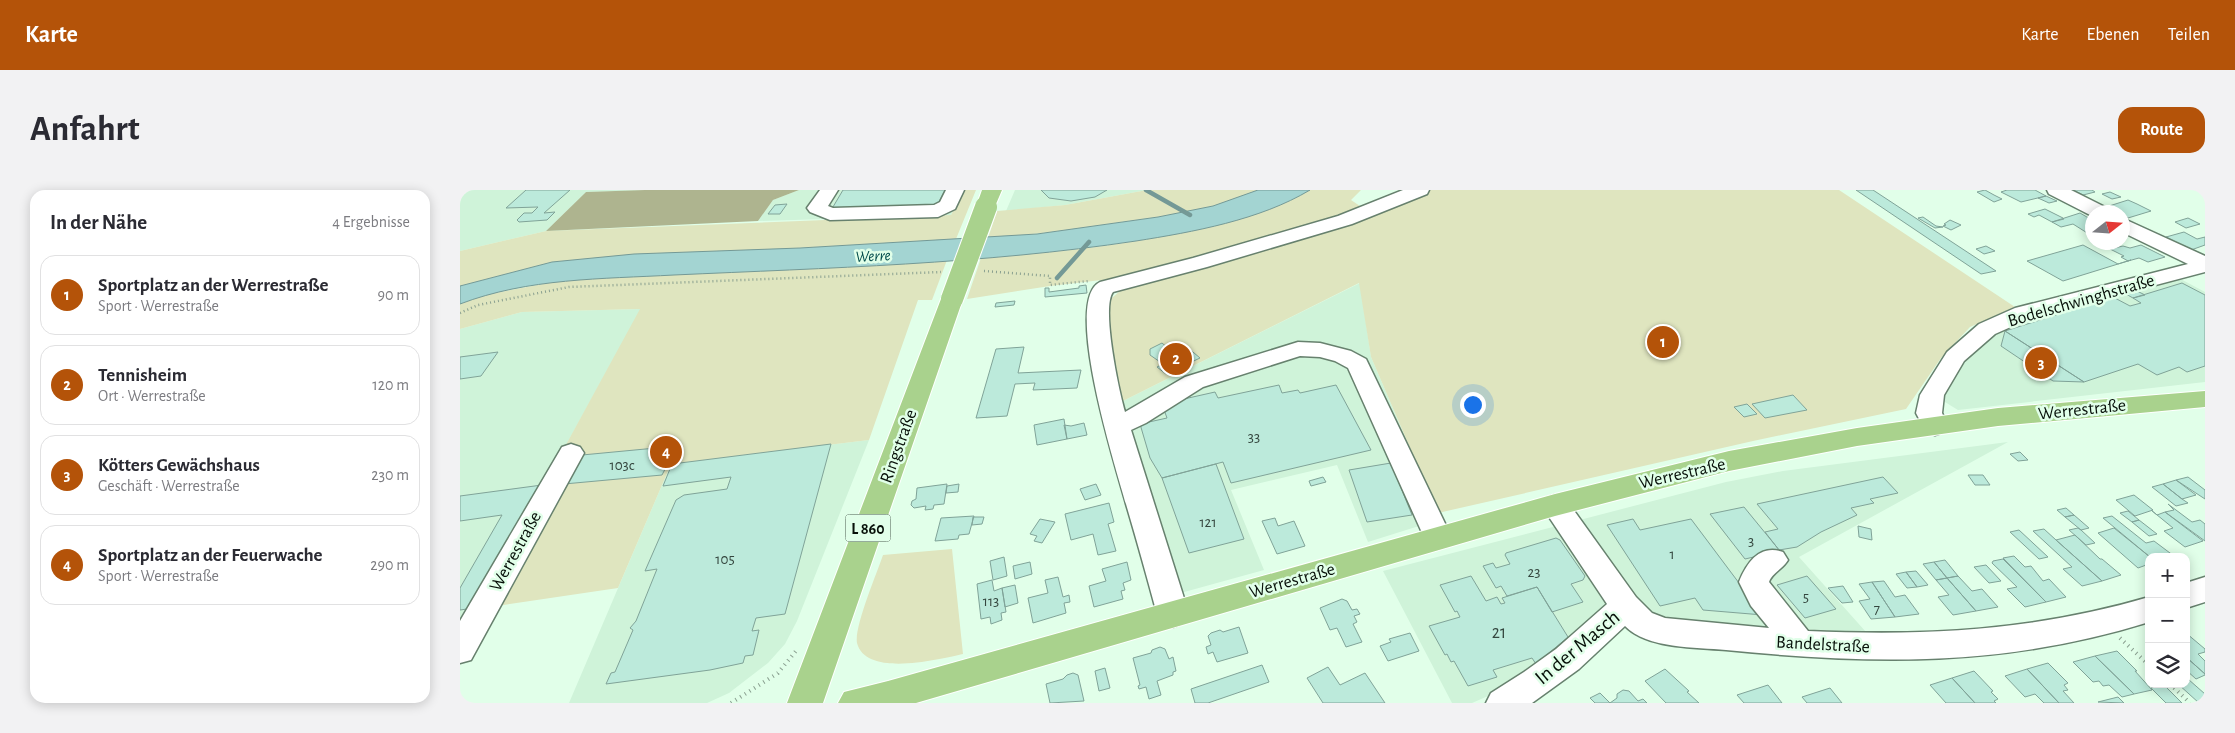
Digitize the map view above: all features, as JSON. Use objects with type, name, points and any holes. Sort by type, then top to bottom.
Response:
[{"type":"main road","name":"Ringstraße","points":[[805,703],[989,198]]},
{"type":"main road","name":"Werrestraße","points":[[856,703],[888,696],[1555,505],[1729,461],[1809,445],[1935,426],[2084,408],[2205,398]]},
{"type":"street","points":[[829,190],[817,208],[830,214],[938,210],[948,205],[955,190]]},
{"type":"street","points":[[1173,614],[1117,426],[1104,371],[1099,315],[1100,292],[1104,287],[1200,263],[1345,220],[1420,190]]},
{"type":"street","points":[[2056,190],[2086,205]]},
{"type":"street","name":"Bodelschwinghstraße","points":[[2130,228],[2205,265]]},
{"type":"street","name":"Bodelschwinghstraße","points":[[1935,426],[1929,413],[1932,395],[1955,357],[1987,329],[2023,314],[2205,265]]},
{"type":"street","points":[[1117,426],[1137,417],[1194,382],[1298,349],[1320,350],[1342,356],[1358,364],[1438,538]]},
{"type":"street","name":"Werrestraße","points":[[460,650],[571,452]]},
{"type":"street","name":"Bandelstraße","points":[[1555,505],[1625,606],[1640,622],[1662,631],[1800,644],[1871,647],[1944,646],[2025,638],[2103,623],[2145,610]]},
{"type":"street","points":[[1773,560],[1758,571],[1754,582],[1762,596],[1800,644]]},
{"type":"street","points":[[2190,595],[2205,589]]},
{"type":"street","name":"In der Masch","points":[[1503,703],[1526,690],[1596,636],[1625,606]]},
{"type":"path","points":[[975,271],[1050,276],[1050,285],[1097,280],[1104,287]]},
{"type":"path","points":[[460,313],[478,305],[569,287],[946,272]]},
{"type":"path","points":[[2103,623],[2145,661]]},
{"type":"path","points":[[731,703],[778,673],[803,642],[828,640]]},
{"type":"path","points":[[2174,688],[2190,703]]},
{"type":"shaded area","points":[[460,190],[645,190],[586,192],[546,231],[460,251]]},
{"type":"shaded area","points":[[799,190],[964,190],[951,215],[758,221],[773,200]]},
{"type":"shaded area","points":[[799,190],[773,200],[758,221],[546,231],[586,192]]},
{"type":"shaded area","points":[[964,190],[976,190],[956,239],[552,262],[460,286],[460,251],[546,231],[951,215]]},
{"type":"shaded area","points":[[1015,190],[1147,190],[1065,205],[1006,211]]},
{"type":"shaded area","points":[[1147,190],[1258,190],[1225,203],[1173,215],[988,238],[997,211],[1065,205]]},
{"type":"shaded area","points":[[1310,190],[1361,190],[1351,200],[1363,208],[1325,223],[1136,276],[1050,286],[967,299],[981,258],[1072,250],[1132,242],[1192,230],[1255,214],[1278,206]]},
{"type":"shaded area","points":[[1426,190],[1839,190],[2015,307],[1970,327],[1941,358],[1906,409],[1753,441],[1438,513],[1371,357],[1359,283],[1119,403],[1111,368],[1106,303],[1120,291],[1337,228]]},
{"type":"shaded area","points":[[947,260],[932,300],[918,300],[869,440],[671,464],[618,588],[497,606],[544,485],[640,309],[522,312],[460,329],[460,304],[484,295],[570,279]]},
{"type":"shaded area","points":[[2175,276],[2205,292],[2205,382],[1958,410],[1940,399],[1962,356],[1995,330],[2029,317]]},
{"type":"shaded area","points":[[1360,283],[1371,357],[1438,513],[1419,526],[1368,542],[1337,465],[1231,490],[1264,570],[1177,594],[1119,403]]},
{"type":"shaded area","points":[[641,309],[460,633],[460,329],[522,312]]},
{"type":"shaded area","points":[[869,440],[797,621],[785,644],[768,663],[729,693],[707,703],[569,703],[671,464]]},
{"type":"shaded area","points":[[2008,442],[1799,557],[1866,632],[1746,631],[1646,615],[1640,607],[1511,686],[1472,703],[1452,703],[1383,571],[1726,482],[1783,471]]},
{"type":"shaded area","points":[[952,549],[963,654],[905,664],[874,660],[863,654],[857,643],[859,625],[883,555]]},
{"type":"water","name":"Werre","points":[[1258,190],[1310,190],[1270,209],[1203,229],[1079,249],[905,264],[565,281],[512,289],[460,304],[460,286],[552,262],[634,254],[800,248],[1037,234],[1158,217],[1213,206]]},
{"type":"building","points":[[526,190],[570,190],[544,213],[555,212],[547,220],[519,222],[517,220],[524,213],[532,213],[538,207],[506,208]]},
{"type":"building","points":[[843,190],[945,190],[936,208],[830,212]]},
{"type":"building","points":[[1041,190],[1107,190],[1095,197],[1071,201],[1049,198]]},
{"type":"building","points":[[1856,190],[1873,190],[1996,271],[1981,274]]},
{"type":"building","points":[[1985,190],[2002,199],[1994,202],[1977,192]]},
{"type":"building","points":[[2007,190],[2035,190],[2046,196],[2021,202],[2001,192]]},
{"type":"building","points":[[2073,190],[2092,190],[2095,192],[2083,195]]},
{"type":"building","points":[[2110,192],[2121,197],[2112,199],[2102,194]]},
{"type":"building","points":[[2046,196],[2057,201],[2049,203],[2038,198]]},
{"type":"building","points":[[2128,200],[2151,211],[2130,217],[2130,205],[2112,205]]},
{"type":"building","points":[[787,204],[780,214],[768,214],[775,205]]},
{"type":"building","points":[[2045,209],[2064,219],[2052,222],[2039,215],[2034,217],[2028,214]]},
{"type":"building","points":[[2080,213],[2085,216],[2085,232],[2073,224],[2061,227],[2052,222]]},
{"type":"building","points":[[1923,217],[1936,226],[1943,227],[1935,228],[1918,218]]},
{"type":"building","points":[[2188,218],[2200,224],[2186,228],[2175,222]]},
{"type":"building","points":[[1950,220],[1961,225],[1951,230],[1943,226]]},
{"type":"building","points":[[2184,232],[2197,239],[2205,237],[2205,245],[2191,250],[2166,237]]},
{"type":"building","points":[[2083,245],[2085,250],[2092,250],[2118,264],[2131,260],[2063,281],[2027,261]]},
{"type":"building","points":[[2141,245],[2165,257],[2148,262],[2139,258],[2128,261],[2121,257],[2124,256],[2112,250],[2130,250],[2130,248]]},
{"type":"building","points":[[1986,246],[1995,251],[1984,254],[1976,249]]},
{"type":"building","points":[[2182,283],[2205,295],[2205,366],[2187,372],[2179,367],[2157,375],[2138,364],[2084,382],[2005,331],[2113,297],[2130,306],[2141,303],[2133,298]]},
{"type":"building","points":[[1086,285],[1087,293],[1045,297],[1045,288],[1049,288],[1049,292],[1079,288],[1079,286]]},
{"type":"building","points":[[2135,290],[2145,295],[2133,298],[2124,293]]},
{"type":"building","points":[[1015,301],[1014,305],[995,307],[996,303]]},
{"type":"building","points":[[2005,331],[2084,382],[2053,381],[2001,346]]},
{"type":"building","points":[[1162,343],[1176,355],[1187,347],[1200,358],[1166,374],[1157,367],[1163,364],[1150,355],[1150,349]]},
{"type":"building","points":[[1024,347],[1018,373],[1081,370],[1077,388],[1033,390],[1035,383],[1015,384],[1007,416],[976,418],[996,349]]},
{"type":"building","points":[[498,352],[481,376],[460,379],[460,357]]},
{"type":"building","points":[[1279,385],[1282,393],[1298,390],[1300,393],[1336,385],[1371,450],[1231,483],[1223,462],[1162,478],[1150,458],[1140,424],[1167,418],[1163,407],[1176,404],[1175,401],[1215,392],[1218,398]]},
{"type":"building","points":[[1793,395],[1807,410],[1765,418],[1752,404]]},
{"type":"building","points":[[1747,404],[1757,414],[1744,417],[1734,407]]},
{"type":"building","points":[[1064,419],[1067,439],[1037,445],[1034,425]]},
{"type":"building","points":[[1084,423],[1087,435],[1067,439],[1064,425],[1071,426]]},
{"type":"building","points":[[831,444],[785,614],[756,618],[752,631],[759,630],[753,655],[745,656],[743,663],[710,670],[606,684],[611,673],[615,672],[633,630],[630,628],[636,621],[657,569],[645,571],[676,500],[684,495],[727,489],[731,477],[663,486],[672,464]]},
{"type":"building","points":[[677,446],[662,475],[564,484],[582,455]]},
{"type":"building","points":[[2020,452],[2028,460],[2018,461],[2010,454]]},
{"type":"building","points":[[1391,463],[1412,515],[1367,522],[1349,470]]},
{"type":"building","points":[[1216,464],[1244,539],[1189,553],[1162,478]]},
{"type":"building","points":[[1968,475],[1983,475],[1990,485],[1975,485]]},
{"type":"building","points":[[1323,477],[1326,482],[1311,486],[1309,481]]},
{"type":"building","points":[[1883,477],[1898,493],[1870,499],[1874,503],[1851,508],[1857,515],[1821,532],[1797,547],[1779,550],[1765,532],[1778,529],[1757,504]]},
{"type":"building","points":[[2188,477],[2205,490],[2205,499],[2176,480]]},
{"type":"building","points":[[2176,480],[2196,495],[2182,499],[2163,484]]},
{"type":"building","points":[[947,484],[944,504],[934,505],[933,509],[925,510],[926,506],[914,508],[911,505],[912,501],[916,499],[917,488]]},
{"type":"building","points":[[959,484],[958,492],[946,493],[947,486]]},
{"type":"building","points":[[1096,484],[1101,495],[1085,500],[1080,489]]},
{"type":"building","points":[[2163,484],[2188,503],[2176,506],[2152,487]]},
{"type":"building","points":[[542,485],[474,608],[460,610],[460,588],[502,515],[460,521],[460,496]]},
{"type":"building","points":[[2134,495],[2153,510],[2135,516],[2116,500]]},
{"type":"building","points":[[1109,503],[1114,522],[1108,524],[1116,551],[1098,555],[1093,534],[1071,540],[1065,514]]},
{"type":"building","points":[[2168,504],[2192,522],[2200,520],[2205,524],[2205,541],[2165,512],[2174,510]]},
{"type":"building","points":[[1744,507],[1780,551],[1745,559],[1710,514]]},
{"type":"building","points":[[2066,508],[2074,515],[2065,517],[2057,510]]},
{"type":"building","points":[[2128,511],[2139,520],[2132,522],[2120,513]]},
{"type":"building","points":[[2165,512],[2203,541],[2185,547],[2164,531],[2173,528],[2157,515]]},
{"type":"building","points":[[2074,515],[2089,528],[2081,530],[2065,517]]},
{"type":"building","points":[[974,516],[969,534],[959,535],[958,539],[935,541],[941,518]]},
{"type":"building","points":[[2112,516],[2146,543],[2154,541],[2170,553],[2145,553],[2103,518]]},
{"type":"building","points":[[973,517],[984,517],[982,524],[972,525]]},
{"type":"building","points":[[1275,518],[1278,526],[1294,521],[1305,546],[1277,554],[1262,521]]},
{"type":"building","points":[[1040,519],[1055,522],[1042,543],[1034,541],[1037,536],[1030,534]]},
{"type":"building","points":[[1633,519],[1640,530],[1691,519],[1763,615],[1703,610],[1695,598],[1660,606],[1607,525]]},
{"type":"building","points":[[2139,520],[2157,534],[2149,536],[2132,522]]},
{"type":"building","points":[[1858,526],[1871,529],[1872,540],[1859,537]]},
{"type":"building","points":[[2078,528],[2095,543],[2086,545],[2069,530]]},
{"type":"building","points":[[2114,528],[2145,553],[2145,565],[2138,568],[2098,533]]},
{"type":"building","points":[[2044,529],[2102,581],[2082,586],[2063,569],[2072,567],[2033,531]]},
{"type":"building","points":[[2019,530],[2048,557],[2039,559],[2010,532]]},
{"type":"building","points":[[2075,535],[2100,559],[2121,575],[2102,581],[2056,540]]},
{"type":"building","points":[[1556,538],[1560,540],[1585,576],[1583,580],[1571,584],[1583,602],[1552,612],[1537,587],[1507,596],[1501,586],[1496,588],[1483,566],[1493,563],[1496,568],[1510,564],[1505,555],[1506,553]]},
{"type":"building","points":[[2014,556],[2025,567],[2031,566],[2043,581],[2049,579],[2066,597],[2046,602],[2003,558]]},
{"type":"building","points":[[1004,557],[1007,576],[993,580],[990,561]]},
{"type":"building","points":[[2003,559],[2046,602],[2025,607],[2007,589],[2017,587],[1992,563],[1993,561]]},
{"type":"building","points":[[1945,560],[1958,576],[1947,578],[1934,562]]},
{"type":"building","points":[[1030,562],[1032,574],[1015,579],[1013,566]]},
{"type":"building","points":[[1127,562],[1131,580],[1123,583],[1125,590],[1121,591],[1123,599],[1094,607],[1089,586],[1106,581],[1102,569]]},
{"type":"building","points":[[1934,562],[1947,578],[1936,580],[1923,564]]},
{"type":"building","points":[[1986,565],[2001,581],[1989,583],[1974,567]]},
{"type":"building","points":[[1916,571],[1928,585],[1917,587],[1906,572]]},
{"type":"building","points":[[1906,572],[1917,587],[1907,588],[1896,574]]},
{"type":"building","points":[[1471,576],[1486,601],[1497,597],[1501,604],[1505,603],[1502,598],[1537,587],[1568,637],[1536,664],[1532,658],[1493,670],[1497,677],[1468,686],[1454,661],[1451,662],[1447,654],[1445,655],[1429,626],[1460,617],[1457,611],[1455,612],[1440,585]]},
{"type":"building","points":[[1807,576],[1836,609],[1805,618],[1777,585]]},
{"type":"building","points":[[1958,576],[1972,591],[1982,589],[1998,607],[1976,611],[1947,578]]},
{"type":"building","points":[[1058,577],[1063,597],[1069,595],[1070,602],[1064,603],[1066,613],[1033,623],[1028,598],[1048,593],[1045,580]]},
{"type":"building","points":[[1947,578],[1976,611],[1953,615],[1938,597],[1949,595],[1936,580]]},
{"type":"building","points":[[992,580],[994,591],[1002,588],[1006,612],[1001,613],[1002,620],[991,624],[990,617],[981,619],[977,584]]},
{"type":"building","points":[[1884,581],[1895,597],[1905,595],[1919,614],[1895,617],[1872,582]]},
{"type":"building","points":[[1872,582],[1895,617],[1871,619],[1859,601],[1870,599],[1859,584]]},
{"type":"building","points":[[1015,585],[1018,603],[1005,607],[1002,588]]},
{"type":"building","points":[[1843,586],[1853,602],[1842,603],[1828,588]]},
{"type":"building","points":[[1342,599],[1347,601],[1352,610],[1357,609],[1360,614],[1354,616],[1357,622],[1353,624],[1362,642],[1346,647],[1337,628],[1330,630],[1320,608]]},
{"type":"building","points":[[1239,627],[1248,653],[1217,662],[1213,652],[1208,654],[1206,647],[1211,645],[1208,636],[1220,630],[1223,632]]},
{"type":"building","points":[[1410,633],[1419,651],[1388,661],[1380,646],[1391,642],[1389,639]]},
{"type":"building","points":[[2190,636],[2205,649],[2205,652],[2198,654],[2205,661],[2205,674],[2190,661]]},
{"type":"building","points":[[1160,647],[1165,649],[1169,659],[1173,657],[1176,671],[1173,672],[1173,675],[1157,681],[1161,695],[1149,699],[1146,687],[1139,689],[1138,686],[1140,685],[1133,658],[1151,653],[1152,650]]},
{"type":"building","points":[[2117,651],[2137,671],[2135,671],[2145,682],[2145,688],[2152,690],[2134,694],[2095,656]]},
{"type":"building","points":[[2095,656],[2134,694],[2122,697],[2109,685],[2103,686],[2099,681],[2093,682],[2073,662]]},
{"type":"building","points":[[2190,661],[2205,674],[2196,679],[2190,674]]},
{"type":"building","points":[[2048,663],[2068,683],[2064,685],[2068,690],[2063,691],[2074,703],[2059,703],[2027,669]]},
{"type":"building","points":[[1262,665],[1269,682],[1208,703],[1195,703],[1191,689]]},
{"type":"building","points":[[1328,667],[1340,685],[1365,673],[1385,703],[1323,703],[1307,678]]},
{"type":"building","points":[[1105,668],[1110,688],[1099,691],[1095,671]]},
{"type":"building","points":[[1665,669],[1699,703],[1666,703],[1645,681]]},
{"type":"building","points":[[2027,669],[2059,703],[2044,703],[2035,694],[2025,697],[2005,676]]},
{"type":"building","points":[[1974,671],[1993,691],[1991,692],[1998,699],[1994,701],[1996,703],[1975,703],[1952,678]]},
{"type":"building","points":[[1073,673],[1078,675],[1084,701],[1050,703],[1046,684],[1063,679]]},
{"type":"building","points":[[1952,678],[1975,703],[1946,703],[1930,685]]},
{"type":"building","points":[[2190,681],[2205,694],[2205,703],[2199,703],[2182,688],[2190,688]]},
{"type":"building","points":[[1768,685],[1782,703],[1744,703],[1737,695]]},
{"type":"building","points":[[1830,688],[1842,703],[1807,703],[1802,697]]},
{"type":"building","points":[[2151,688],[2167,688],[2182,703],[2166,703]]},
{"type":"building","points":[[1623,690],[1629,691],[1638,701],[1643,699],[1647,703],[1610,703]]},
{"type":"building","points":[[1600,693],[1610,703],[1595,703],[1590,698]]},
{"type":"building","points":[[2118,697],[2124,703],[2098,702]]},
{"type":"waterway","points":[[1146,190],[1190,215]]},
{"type":"waterway","points":[[1057,278],[1089,242]]},
{"type":"place","name":"Sportplatz an der Werrestraße","points":[[1663,342]]},
{"type":"place","name":"Tennisheim","points":[[1176,359]]},
{"type":"place","name":"Kötters Gewächshaus","points":[[2041,363]]},
{"type":"place","name":"Sportplatz an der Feuerwache","points":[[666,452]]}]
